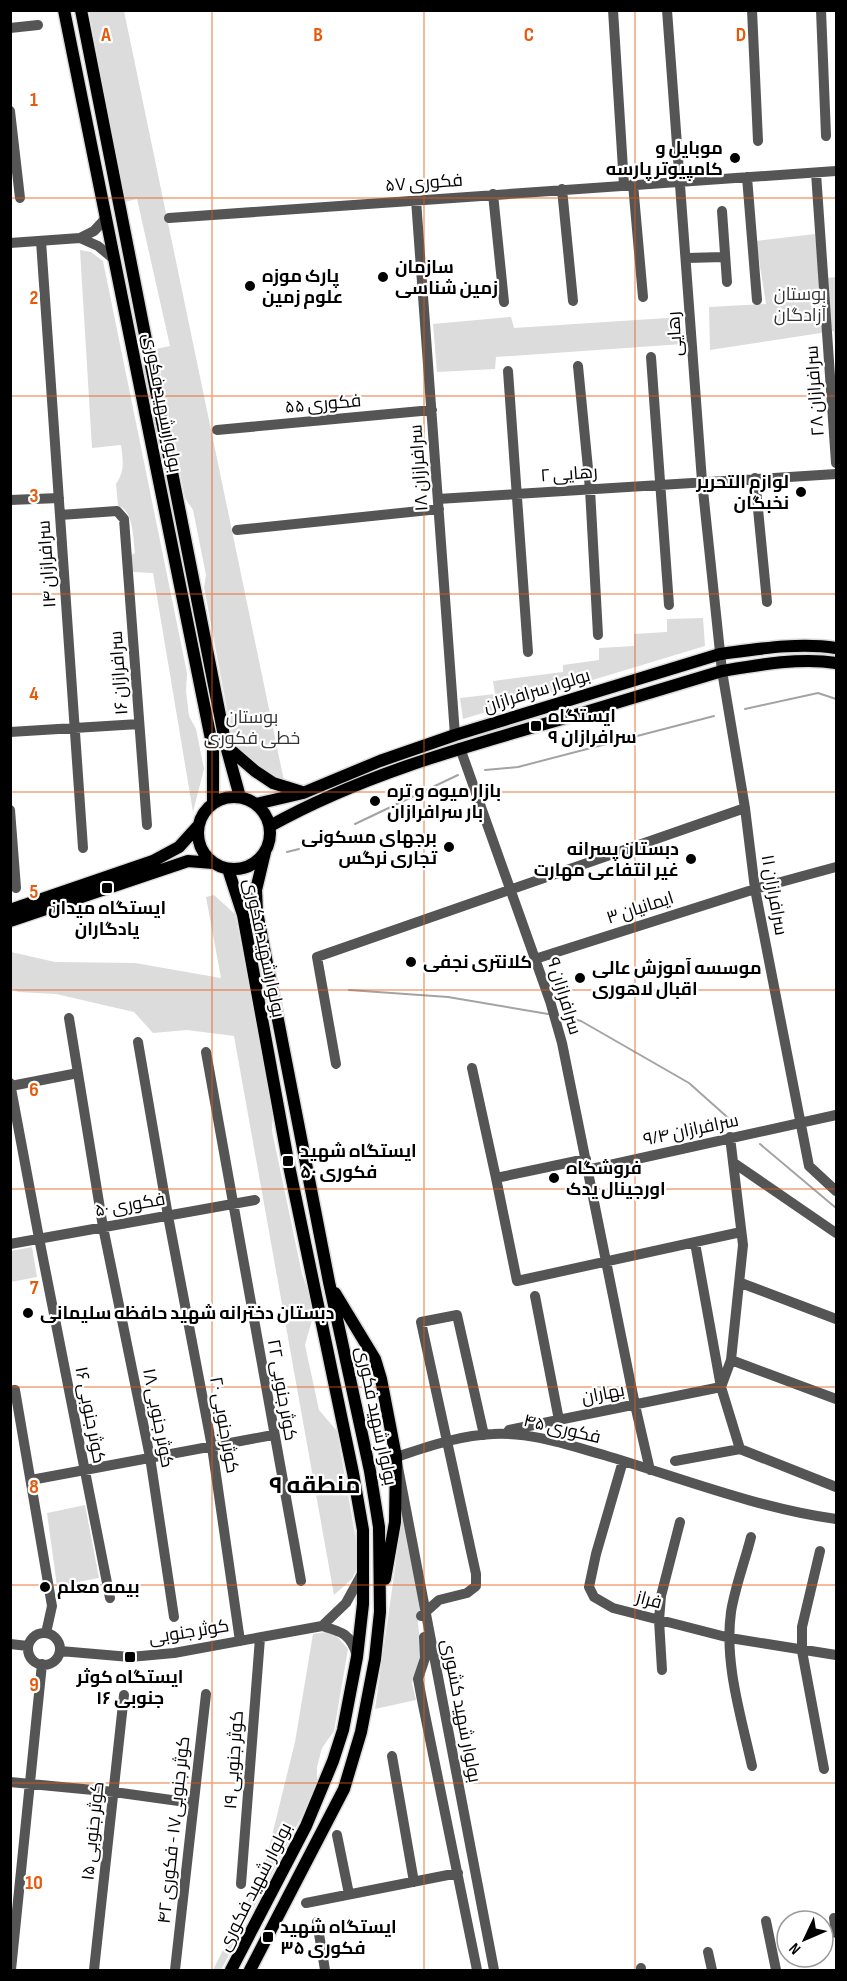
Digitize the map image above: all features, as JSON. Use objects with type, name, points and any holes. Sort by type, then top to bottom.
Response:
[{"type":"main road","name":"بولوار شهید فکوری","points":[[64,10],[213,749],[213,803]]},
{"type":"main road","name":"بولوار شهید فکوری","points":[[81,10],[226,746],[240,797]]},
{"type":"main road","name":"بولوار سرافرازان","points":[[256,804],[303,792],[380,760],[455,735],[720,654],[756,649],[822,646],[837,648]]},
{"type":"main road","name":"بولوار سرافرازان","points":[[270,826],[298,810],[384,774],[460,748],[722,670],[823,660],[837,663]]},
{"type":"main road","points":[[226,746],[273,783],[303,792]]},
{"type":"main road","points":[[10,921],[188,861],[213,863],[228,869],[249,866],[265,852],[270,838],[270,826],[263,811],[256,804],[240,797],[225,797],[213,803],[203,813],[198,826],[198,841],[204,854],[213,863]]},
{"type":"main road","points":[[10,909],[153,861],[178,847],[198,826]]},
{"type":"main road","name":"بولوار شهید فکوری","points":[[250,1971],[344,1789],[361,1732],[375,1659],[380,1612],[379,1527],[370,1471],[328,1282],[257,912],[256,890],[265,852]]},
{"type":"main road","name":"بولوار شهید فکوری","points":[[228,869],[243,915],[288,1161],[363,1530],[363,1604],[357,1657],[342,1730],[326,1782],[306,1826],[231,1971]]},
{"type":"main road","points":[[328,1282],[375,1359],[381,1378],[396,1457],[395,1522],[380,1612]]},
{"type":"street","points":[[613,10],[629,184],[643,297]]},
{"type":"street","name":"رهایی","points":[[668,10],[702,481],[722,670]]},
{"type":"street","points":[[752,10],[758,141]]},
{"type":"street","points":[[821,10],[826,136]]},
{"type":"street","points":[[10,28],[38,25]]},
{"type":"street","points":[[10,111],[20,198]]},
{"type":"street","name":"فکوری ۵۷","points":[[169,218],[837,171]]},
{"type":"street","name":"سرافرازان ۲۸","points":[[816,172],[837,463]]},
{"type":"street","points":[[747,177],[757,300]]},
{"type":"street","points":[[562,189],[573,301]]},
{"type":"street","points":[[493,194],[504,302]]},
{"type":"street","name":"سرافرازان ۱۸","points":[[416,200],[455,735]]},
{"type":"street","points":[[722,211],[727,282]]},
{"type":"street","points":[[10,243],[80,238],[94,231],[106,218]]},
{"type":"street","points":[[80,238],[98,246],[115,260]]},
{"type":"street","name":"سرافرازان ۱۴","points":[[41,241],[83,848]]},
{"type":"street","points":[[687,258],[724,257]]},
{"type":"street","points":[[651,357],[669,604]]},
{"type":"street","points":[[578,366],[590,489],[598,635]]},
{"type":"street","points":[[508,371],[528,652]]},
{"type":"street","name":"فکوری ۵۵","points":[[217,430],[432,410]]},
{"type":"street","name":"رهایی ۲","points":[[237,530],[517,494],[837,474]]},
{"type":"street","points":[[755,478],[767,602]]},
{"type":"street","points":[[10,500],[59,498]]},
{"type":"street","name":"سرافرازان ۱۶","points":[[60,515],[117,512],[124,519],[147,825]]},
{"type":"street","name":"سرافرازان ۱۱","points":[[722,670],[745,808],[755,889],[809,1166],[837,1191]]},
{"type":"street","points":[[10,732],[139,724]]},
{"type":"street","name":"سرافرازان ۹","points":[[460,748],[550,1001],[562,1043],[650,1470]]},
{"type":"street","points":[[336,1064],[317,957],[745,808]]},
{"type":"street","points":[[10,810],[16,888]]},
{"type":"street","name":"ایمانیان ۳","points":[[535,959],[755,889],[837,867]]},
{"type":"street","name":"کوثر جنوبی ۱۸","points":[[69,1018],[103,1227],[150,1456],[174,1617]]},
{"type":"street","name":"کوثر جنوبی ۲۰","points":[[138,1042],[212,1447],[240,1641]]},
{"type":"street","name":"کوثر جنوبی ۲۲","points":[[206,1052],[301,1581]]},
{"type":"street","points":[[472,1068],[517,1281],[741,1232]]},
{"type":"street","points":[[11,1084],[78,1073]]},
{"type":"street","name":"کوثر جنوبی ۱۶","points":[[11,1084],[84,1470],[111,1598]]},
{"type":"street","name":"سرافرازان ۹/۴","points":[[496,1178],[586,1164],[837,1115]]},
{"type":"street","points":[[721,1387],[731,1360],[741,1282],[743,1245],[730,1137]]},
{"type":"street","points":[[734,1163],[837,1233]]},
{"type":"street","name":"فکوری ۵۰","points":[[10,1244],[255,1200]]},
{"type":"street","points":[[695,1243],[721,1387],[740,1449]]},
{"type":"street","points":[[741,1282],[837,1319]]},
{"type":"street","points":[[535,1296],[559,1420]]},
{"type":"street","points":[[418,1679],[425,1658],[421,1616],[439,1600],[467,1593],[476,1586],[476,1574],[421,1322],[457,1315],[488,1434]]},
{"type":"street","points":[[731,1360],[837,1399]]},
{"type":"street","name":"بهاران","points":[[488,1434],[721,1387]]},
{"type":"street","points":[[13,1390],[52,1606],[46,1633]]},
{"type":"street","name":"فکوری ۴۵","points":[[396,1457],[446,1441],[488,1434],[529,1435],[768,1505],[837,1519]]},
{"type":"street","points":[[31,1480],[150,1456],[273,1435]]},
{"type":"street","points":[[675,1461],[740,1449],[837,1487]]},
{"type":"street","name":"بولوار شهید کشوری","points":[[396,1457],[494,1971]]},
{"type":"street","name":"فراز","points":[[622,1461],[589,1587],[594,1597],[613,1608],[730,1638],[837,1655]]},
{"type":"street","points":[[662,1671],[659,1620],[661,1596],[680,1522]]},
{"type":"street","points":[[751,1537],[732,1611],[730,1638],[731,1663],[752,1766]]},
{"type":"street","points":[[820,1551],[802,1627],[802,1651],[824,1769]]},
{"type":"street","points":[[357,1657],[352,1641],[342,1632],[322,1626],[346,1603],[363,1571]]},
{"type":"street","name":"کوثر جنوبی","points":[[60,1651],[130,1657],[174,1653],[322,1626]]},
{"type":"street","points":[[46,1633],[57,1639],[60,1651],[53,1661],[42,1664],[32,1658],[28,1646],[35,1636],[46,1633]]},
{"type":"street","name":"کوثر جنوبی ۱۹","points":[[241,1884],[260,1638]]},
{"type":"street","points":[[10,1644],[28,1646]]},
{"type":"street","points":[[11,1971],[42,1664]]},
{"type":"street","points":[[418,1679],[427,1672],[433,1672],[438,1676]]},
{"type":"street","name":"بولوار شهید کشوری","points":[[418,1679],[477,1971]]},
{"type":"street","name":"کوثر جنوبی۱۷ - فکوری ۴۲","points":[[175,1971],[206,1694]]},
{"type":"street","name":"کوثر جنوبی ۱۵","points":[[94,1971],[124,1695]]},
{"type":"street","points":[[392,1756],[414,1882]]},
{"type":"street","points":[[10,1782],[114,1792],[193,1803]]},
{"type":"street","points":[[337,1835],[349,1894]]},
{"type":"street","points":[[306,1903],[458,1873]]},
{"type":"street","points":[[766,1921],[776,1971]]},
{"type":"street","points":[[317,1922],[325,1971]]},
{"type":"street","points":[[708,1952],[712,1971]]},
{"type":"green space","name":"بوستان خطی فکوری","points":[[89,11],[124,11],[284,781],[259,767],[234,747],[204,587],[206,575],[193,510],[185,498],[156,349],[170,346],[137,199],[125,202]]},
{"type":"green space","name":"بوستان آزادگان","points":[[815,234],[819,279],[836,277],[836,357],[834,331],[710,350],[709,307],[766,304],[756,241]]},
{"type":"green space","points":[[80,250],[91,252],[103,261],[187,673],[186,691],[189,716],[196,729],[204,769],[193,812],[153,573],[132,572],[130,556],[135,553],[132,526],[127,513],[118,506],[116,484],[122,470],[121,445],[92,448]]},
{"type":"green space","points":[[511,317],[514,328],[682,317],[683,344],[496,357],[495,369],[437,372],[433,324]]},
{"type":"green space","points":[[703,618],[705,646],[463,719],[460,698],[495,694],[493,681],[563,672],[563,665],[599,660],[599,648],[634,646],[634,634],[667,632],[667,619]]},
{"type":"green space","points":[[214,895],[235,914],[273,1108],[272,1131],[302,1274],[314,1313],[305,1345],[319,1410],[337,1431],[356,1540],[356,1569],[353,1578],[334,1595],[234,1036],[187,1030],[153,1033],[134,1012],[56,994],[18,992],[11,988],[11,952],[55,962],[135,963],[221,978],[206,897]]},
{"type":"green space","points":[[32,1247],[37,1277],[11,1282],[11,1251]]},
{"type":"green space","points":[[85,1505],[99,1578],[57,1586],[47,1513]]},
{"type":"green space","points":[[404,1505],[421,1603],[418,1622],[421,1654],[412,1683],[416,1700],[375,1709]]},
{"type":"green space","points":[[332,1631],[348,1649],[334,1731],[322,1748],[317,1767],[317,1781],[302,1816],[221,1970],[213,1970],[264,1868],[295,1742],[313,1634]]},
{"type":"waterway","points":[[745,709],[818,693],[836,699]]},
{"type":"waterway","points":[[485,770],[518,767],[714,716]]},
{"type":"waterway","points":[[355,824],[458,775]]},
{"type":"waterway","points":[[287,852],[299,849]]},
{"type":"waterway","points":[[349,990],[448,997],[548,1014]]},
{"type":"waterway","points":[[573,1019],[581,1021],[689,1083],[735,1124]]},
{"type":"waterway","points":[[760,1144],[836,1208]]},
{"type":"place","name":"موبایل و کامپیوتر پارسه","points":[[735,158]]},
{"type":"place","name":"سازمان زمین شناسی","points":[[383,277]]},
{"type":"place","name":"پارک موزه علوم زمین","points":[[250,286]]},
{"type":"place","name":"لوازم التحریر نخبگان","points":[[801,492]]},
{"type":"place","name":"ایستگاه سرافرازان ۹","points":[[536,726]]},
{"type":"place","name":"بازار میوه و تره بار سرافرازان","points":[[375,801]]},
{"type":"place","name":"برجهای مسکونی تجاری نرگس","points":[[449,847]]},
{"type":"place","name":"دبستان پسرانه غیر انتفاعی مهارت","points":[[691,859]]},
{"type":"place","name":"ایستگاه میدان یادگاران","points":[[107,888]]},
{"type":"place","name":"کلانتری نجفی","points":[[411,962]]},
{"type":"place","name":"موسسه آموزش عالی اقبال لاهوری","points":[[580,978]]},
{"type":"place","name":"ایستگاه شهید فکوری ۵۰","points":[[288,1161]]},
{"type":"place","name":"فروشگاه اورجینال یدک","points":[[554,1178]]},
{"type":"place","name":"دبستان دخترانه شهید حافظه سلیمانی","points":[[28,1313]]},
{"type":"place","name":"بیمه معلم","points":[[45,1587]]},
{"type":"place","name":"ایستگاه کوثر جنوبی ۱۶","points":[[130,1657]]},
{"type":"place","name":"ایستگاه شهید فکوری ۳۵","points":[[268,1937]]},
{"type":"district","name":"منطقه ۹","points":[[315,1485]]}]
